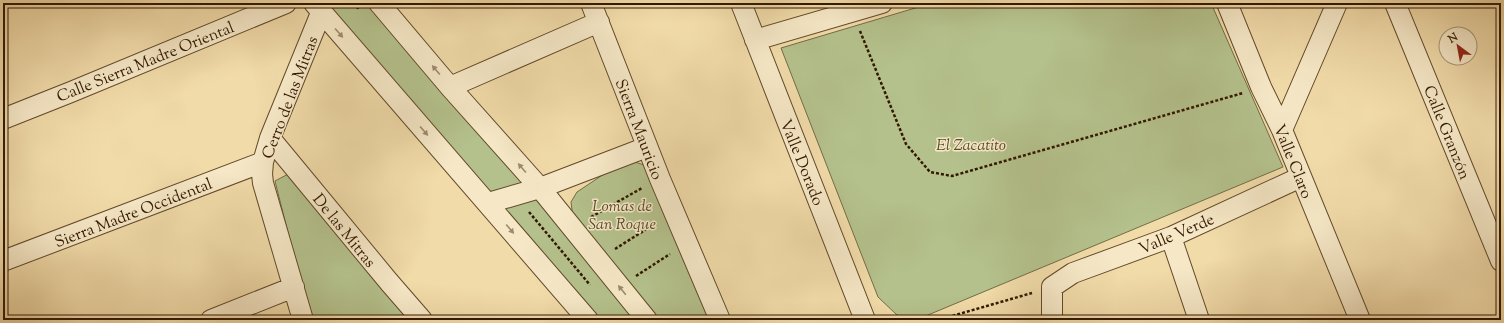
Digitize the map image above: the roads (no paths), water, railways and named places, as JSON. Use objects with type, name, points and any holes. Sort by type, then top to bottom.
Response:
[{"type":"street","name":"Calle Sierra Madre Oriental","points":[[3,119],[286,3]]},
{"type":"street","points":[[379,3],[450,87],[540,188],[647,320]]},
{"type":"street","name":"Sierra Mauricio","points":[[591,3],[647,147],[720,320]]},
{"type":"street","name":"Valle Dorado","points":[[741,3],[865,320]]},
{"type":"street","points":[[755,40],[882,3]]},
{"type":"street","name":"Valle Claro","points":[[1227,3],[1262,87],[1282,130],[1358,318]]},
{"type":"street","points":[[1282,130],[1337,3]]},
{"type":"street","name":"Calle Granzón","points":[[1395,3],[1501,261]]},
{"type":"street","points":[[318,8],[588,320]]},
{"type":"street","name":"Cerro de las Mitras","points":[[303,320],[263,184],[262,162],[318,8]]},
{"type":"street","points":[[450,87],[598,22]]},
{"type":"street","name":"De las Mitras","points":[[270,138],[422,320]]},
{"type":"street","points":[[488,203],[540,188],[647,147]]},
{"type":"street","name":"Sierra Madre Occidental","points":[[3,261],[262,162]]},
{"type":"street","name":"Valle Verde","points":[[1052,320],[1052,287],[1073,273],[1170,237],[1301,177]]},
{"type":"street","points":[[1170,237],[1199,320]]},
{"type":"street","points":[[211,320],[294,287]]},
{"type":"park label","name":"El Zacatito","points":[[971,144]]},
{"type":"park label","name":"Lomas de San Roque","points":[[622,214]]}]
